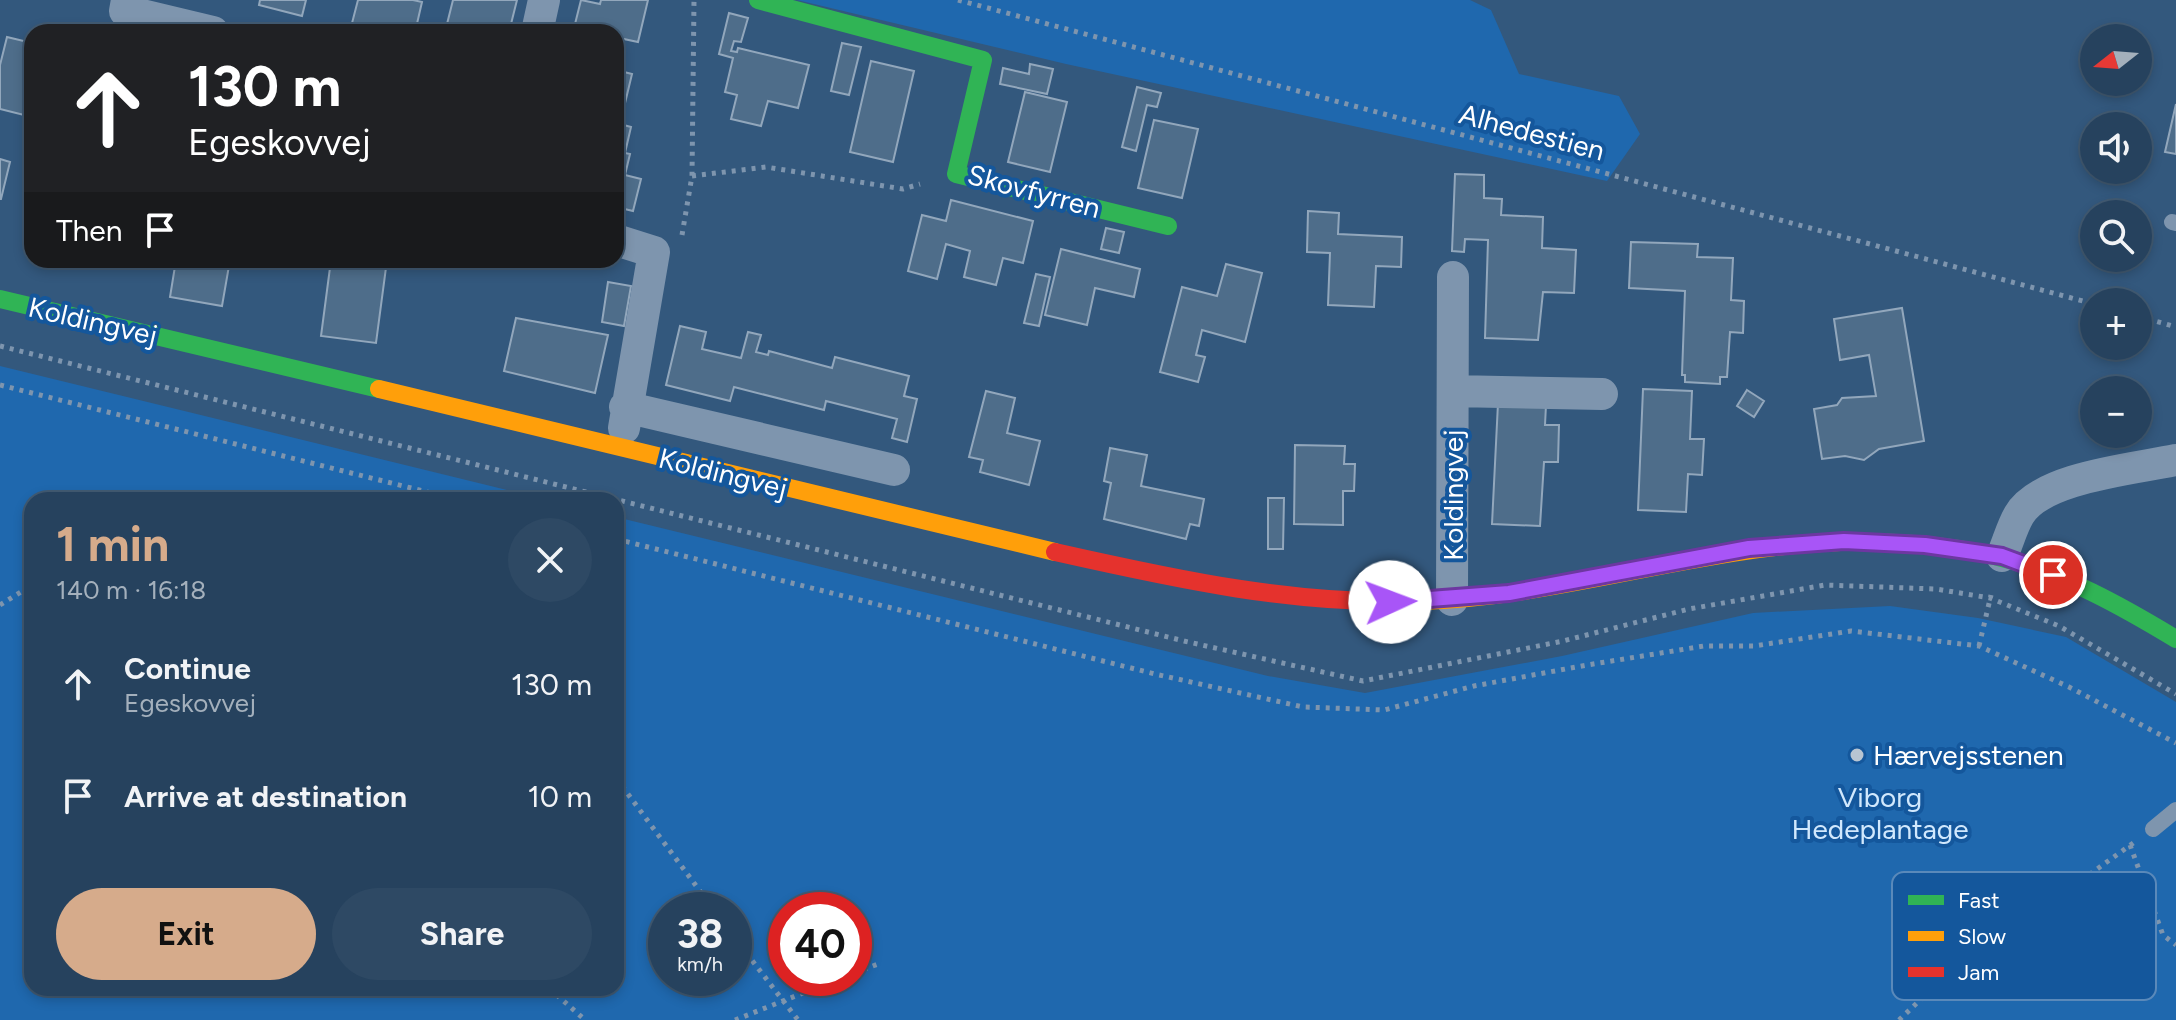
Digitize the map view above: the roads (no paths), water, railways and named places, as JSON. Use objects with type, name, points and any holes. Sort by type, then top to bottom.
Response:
[{"type":"street","points":[[127,0],[125,11],[179,24]]},
{"type":"street","points":[[539,24],[544,0]]},
{"type":"street","name":"Skovfyrren","points":[[758,0],[983,60],[956,174],[1168,226]]},
{"type":"street","points":[[622,447],[625,407],[654,252],[624,243]]},
{"type":"street","name":"Koldingvej","points":[[1452,600],[1453,277]]},
{"type":"street","name":"Koldingvej","points":[[0,299],[622,447],[969,535],[1191,581],[1321,600],[1452,600],[1509,593],[1749,548],[1844,541],[1925,545],[2002,556],[2103,595],[2176,639]]},
{"type":"street","name":"Koldingvej","points":[[1453,391],[1602,394]]},
{"type":"street","points":[[625,407],[894,470]]},
{"type":"street","points":[[2002,556],[2019,513],[2039,496],[2064,484],[2176,460]]},
{"type":"lane","points":[[2153,829],[2176,810]]},
{"type":"place","name":"Hærvejsstenen","points":[[1857,755]]},
{"type":"park label","name":"Viborg Hedeplantage","points":[[1880,813]]}]
